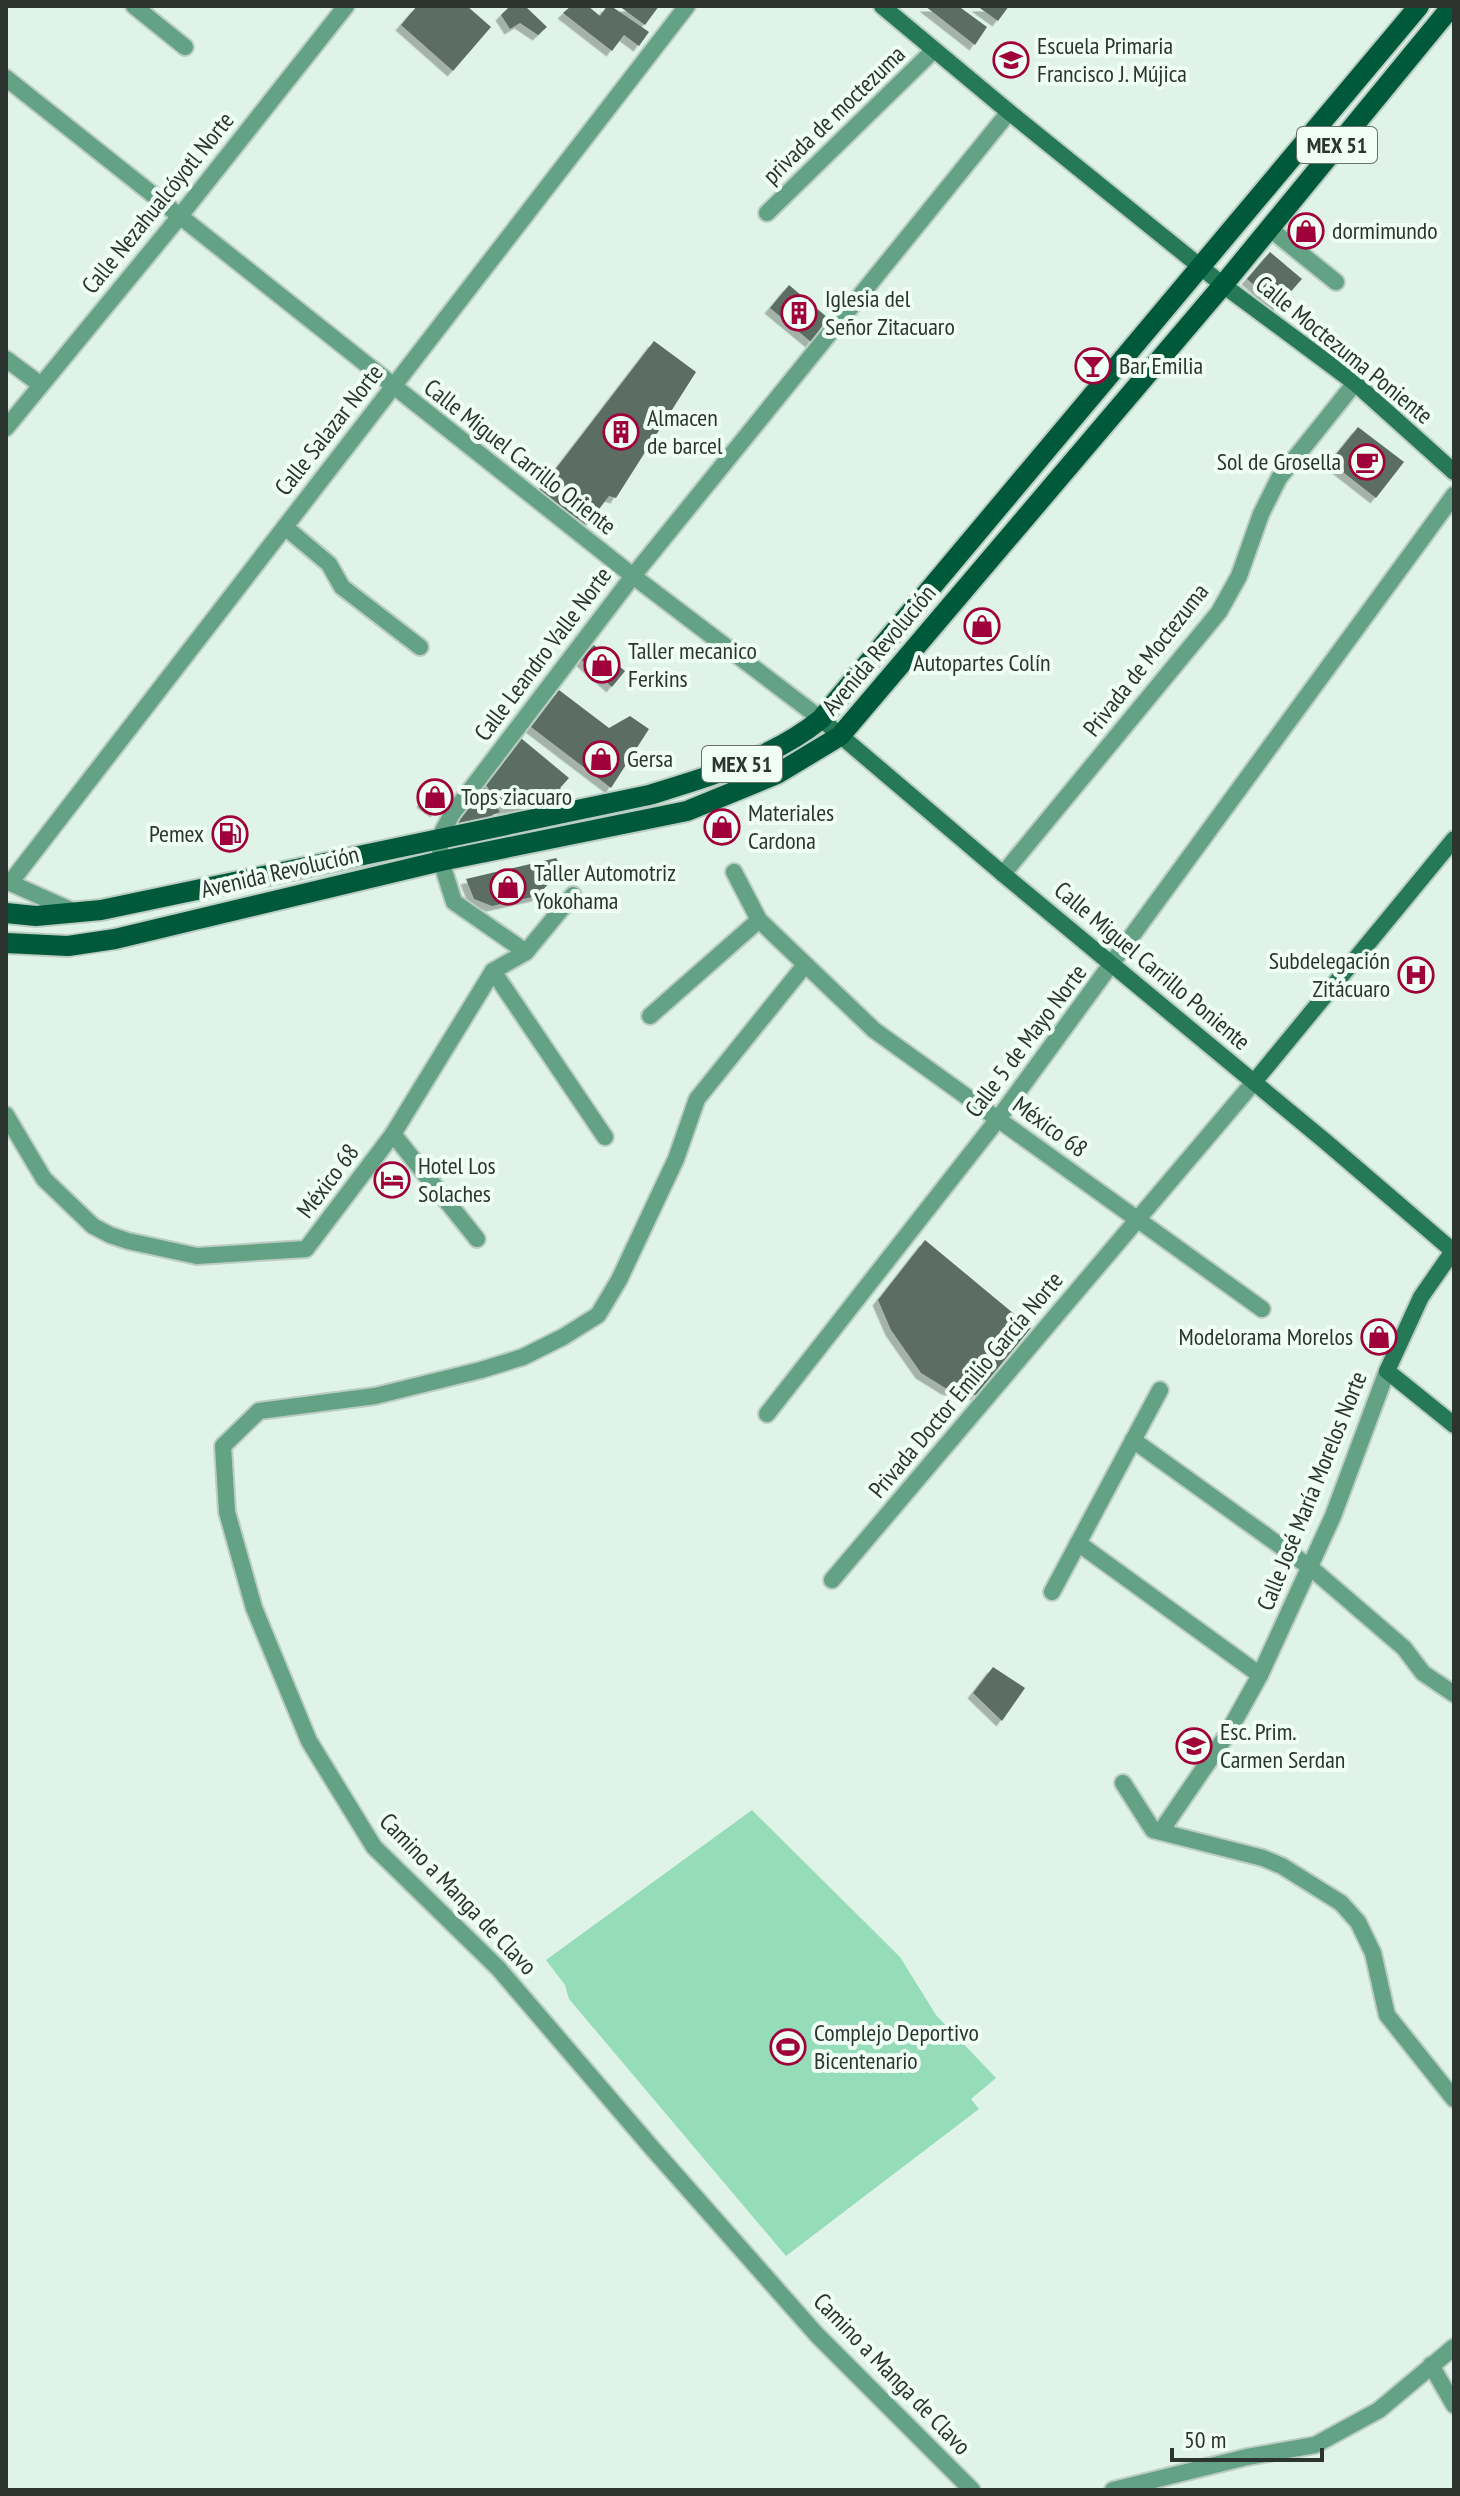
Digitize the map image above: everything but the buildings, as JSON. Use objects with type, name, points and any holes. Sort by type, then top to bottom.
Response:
[{"type":"main road","name":"Avenida Revolución","points":[[6,913],[36,916],[126,906],[649,795],[751,761],[808,730],[821,719],[1419,6]]},
{"type":"main road","name":"Avenida Revolución","points":[[6,943],[68,946],[104,941],[441,861],[687,811],[777,774],[840,736],[1223,285],[1452,6]]},
{"type":"street","points":[[134,6],[185,47]]},
{"type":"street","name":"Calle Nezahualcóyotl Norte","points":[[6,428],[180,216],[346,6]]},
{"type":"street","name":"Calle Salazar Norte","points":[[8,882],[687,6]]},
{"type":"street","name":"Calle Moctezuma Poniente","points":[[882,6],[1223,285],[1355,383],[1454,472]]},
{"type":"street","name":"privada de moctezuma","points":[[767,213],[934,50]]},
{"type":"street","name":"Calle Miguel Carrillo Oriente","points":[[6,78],[633,576],[821,719]]},
{"type":"street","name":"Calle Leandro Valle Norte","points":[[439,838],[452,814],[633,576],[1009,112]]},
{"type":"street","points":[[1269,228],[1336,282]]},
{"type":"street","points":[[6,359],[41,385]]},
{"type":"street","name":"Privada de Moctezuma","points":[[1003,874],[1219,612],[1239,576],[1261,514],[1279,478],[1355,383]]},
{"type":"street","name":"Calle 5 de Mayo Norte","points":[[767,1414],[998,1119],[1454,495]]},
{"type":"street","points":[[285,527],[329,564],[342,587],[420,647]]},
{"type":"street","name":"Calle Miguel Carrillo Poniente","points":[[821,719],[1453,1250]]},
{"type":"street","points":[[439,838],[441,861],[454,902],[526,952]]},
{"type":"street","points":[[1254,1082],[1454,839]]},
{"type":"street","name":"México 68","points":[[734,872],[759,920],[874,1030],[1262,1309]]},
{"type":"street","points":[[8,882],[76,913]]},
{"type":"street","name":"México 68","points":[[6,1115],[44,1179],[93,1226],[128,1241],[197,1256],[306,1249],[393,1134],[493,971],[526,952],[573,895]]},
{"type":"street","points":[[650,1016],[759,920]]},
{"type":"street","name":"Camino a Manga de Clavo","points":[[805,965],[697,1099],[676,1159],[619,1280],[598,1315],[523,1357],[481,1370],[375,1396],[259,1411],[223,1446],[227,1512],[254,1608],[309,1741],[374,1847],[498,1968],[817,2335],[972,2490]]},
{"type":"street","points":[[493,971],[605,1137]]},
{"type":"street","name":"Privada Doctor Emilio García Norte","points":[[832,1580],[1254,1082]]},
{"type":"street","points":[[393,1134],[477,1239]]},
{"type":"street","name":"Calle José María Morelos Norte","points":[[1161,1831],[1226,1736],[1260,1675],[1333,1516],[1387,1371],[1421,1297],[1453,1250]]},
{"type":"street","points":[[1387,1371],[1454,1425]]},
{"type":"street","points":[[1052,1592],[1160,1390]]},
{"type":"street","points":[[1133,1440],[1311,1568],[1404,1648],[1423,1673],[1454,1694]]},
{"type":"street","points":[[1078,1543],[1260,1675]]},
{"type":"street","points":[[1123,1783],[1153,1830],[1263,1858],[1282,1866],[1341,1903],[1358,1922],[1373,1953],[1387,2015],[1454,2099]]},
{"type":"street","points":[[1113,2490],[1247,2457],[1315,2445],[1379,2410],[1454,2347]]},
{"type":"street","points":[[1431,2365],[1454,2405]]},
{"type":"green space","name":"Complejo Deportivo Bicentenario","points":[[752,1810],[900,1957],[936,2015],[996,2078],[971,2099],[979,2109],[786,2256],[569,1999],[565,1985],[546,1960]]},
{"type":"place","name":"Escuela Primaria Francisco J. Mújica","points":[[1011,60]]},
{"type":"place","name":"dormimundo","points":[[1306,231]]},
{"type":"place","name":"Iglesia del Señor Zitacuaro","points":[[799,313]]},
{"type":"place","name":"Bar Emilia","points":[[1093,366]]},
{"type":"place","name":"Almacen de barcel","points":[[621,432]]},
{"type":"place","name":"Sol de Grosella","points":[[1367,462]]},
{"type":"place","name":"Autopartes Colín","points":[[982,626]]},
{"type":"place","name":"Taller mecanico Ferkins","points":[[602,665]]},
{"type":"place","name":"Gersa","points":[[601,759]]},
{"type":"place","name":"Tops ziacuaro","points":[[435,797]]},
{"type":"place","name":"Materiales Cardona","points":[[722,827]]},
{"type":"place","name":"Pemex","points":[[230,834]]},
{"type":"place","name":"Taller Automotriz Yokohama","points":[[508,887]]},
{"type":"place","name":"Subdelegación Zitácuaro","points":[[1416,975]]},
{"type":"place","name":"Hotel Los Solaches","points":[[392,1180]]},
{"type":"place","name":"Modelorama Morelos","points":[[1379,1337]]},
{"type":"place","name":"Esc. Prim. Carmen Serdan","points":[[1194,1746]]},
{"type":"place","name":"Complejo Deportivo Bicentenario","points":[[788,2047]]}]
